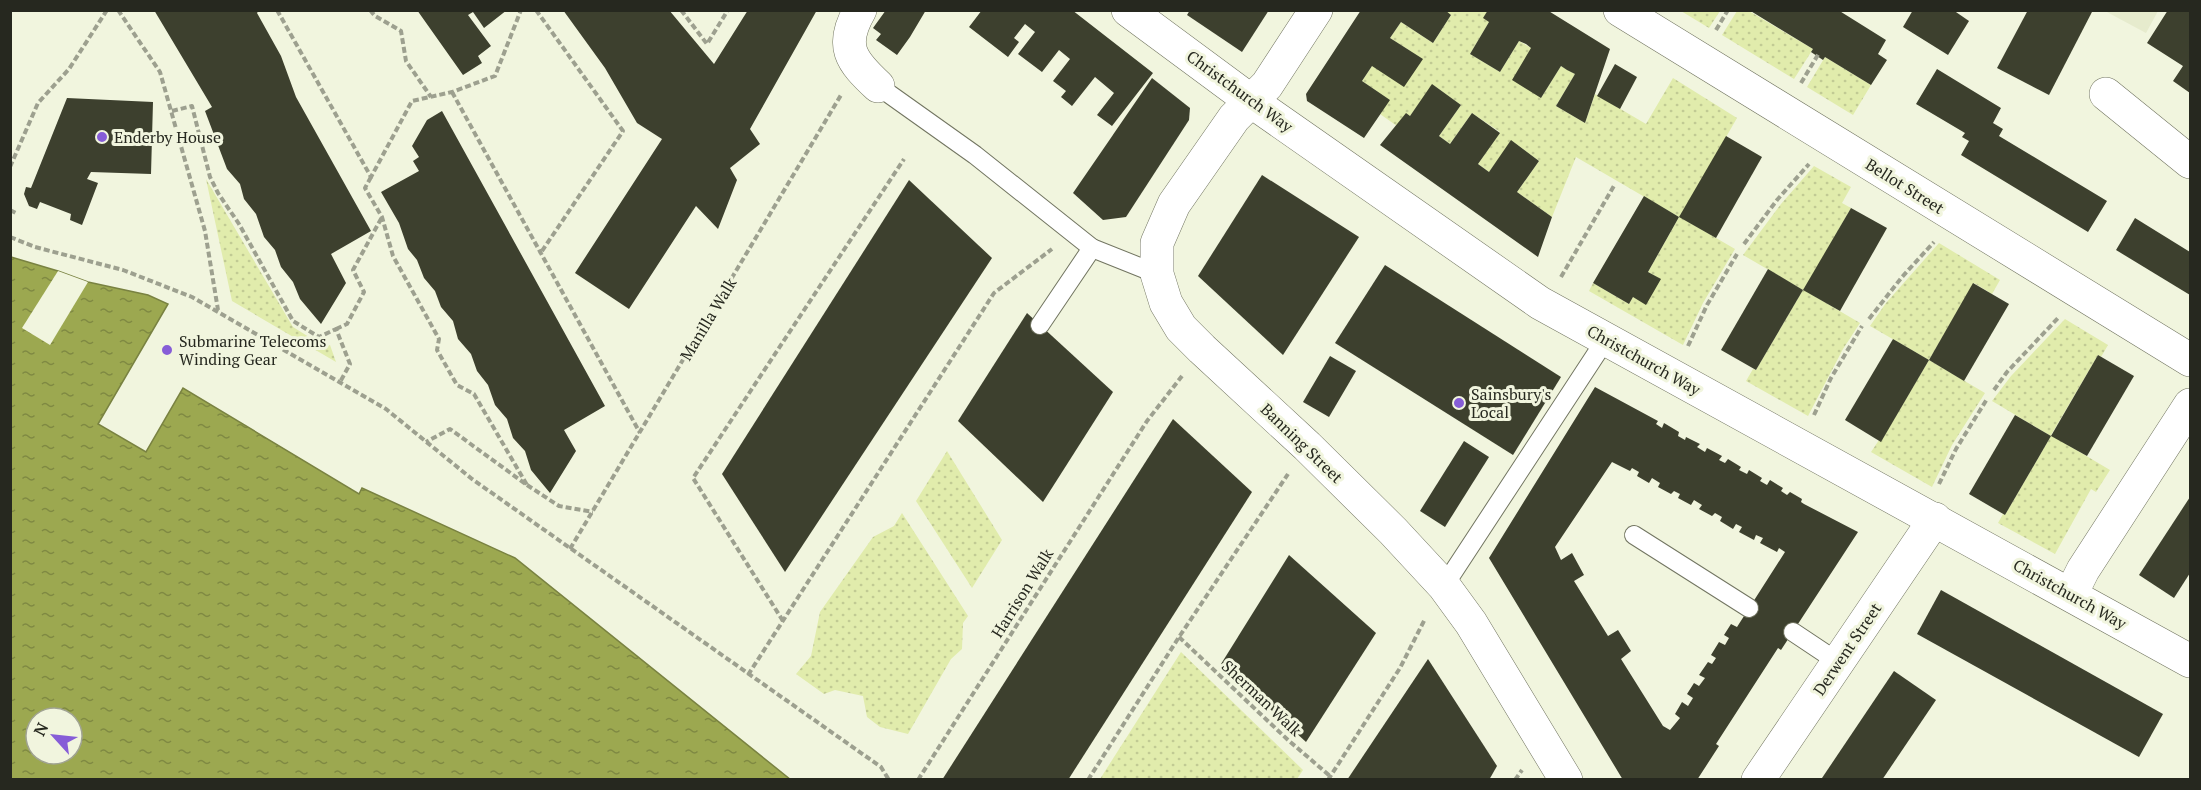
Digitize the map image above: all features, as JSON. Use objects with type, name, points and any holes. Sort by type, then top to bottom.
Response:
[{"type":"street","points":[[860,10],[849,32],[849,50],[857,67],[878,86]]},
{"type":"street","name":"Christchurch Way","points":[[1128,10],[1251,101],[1540,303],[2190,661]]},
{"type":"street","name":"Banning Street","points":[[1316,10],[1269,82],[1234,118],[1174,204],[1157,243],[1157,274],[1166,303],[1181,328],[1393,531],[1444,586],[1471,623],[1566,780]]},
{"type":"street","name":"Bellot Street","points":[[1620,10],[2190,360]]},
{"type":"street","points":[[2106,94],[2190,162]]},
{"type":"street","points":[[2071,594],[2083,570],[2190,405]]},
{"type":"street","name":"Derwent Street","points":[[1758,780],[1935,519]]},
{"type":"lane","points":[[878,86],[975,154],[1092,248],[1157,274]]},
{"type":"lane","points":[[1040,324],[1092,248]]},
{"type":"lane","points":[[1444,586],[1606,339]]},
{"type":"lane","points":[[1634,536],[1749,608]]},
{"type":"lane","points":[[1793,632],[1838,662]]},
{"type":"path","points":[[10,167],[38,103],[69,69],[107,10]]},
{"type":"path","points":[[118,10],[160,72],[205,231],[218,311]]},
{"type":"path","points":[[277,10],[371,177]]},
{"type":"path","points":[[370,10],[375,16],[401,32],[406,62],[431,97]]},
{"type":"path","points":[[521,10],[495,76],[452,92],[412,101],[365,188],[382,217],[393,256],[439,339],[437,350],[457,385],[474,394],[527,484]]},
{"type":"path","points":[[536,10],[623,131],[540,254]]},
{"type":"path","points":[[681,10],[707,44],[728,10]]},
{"type":"path","points":[[1712,38],[1728,10]]},
{"type":"path","points":[[1797,90],[1819,53]]},
{"type":"path","name":"Manilla Walk","points":[[570,549],[844,89]]},
{"type":"path","points":[[452,92],[640,433]]},
{"type":"path","points":[[172,111],[192,106],[210,177],[293,321],[319,337],[347,324],[364,292],[353,270],[382,217]]},
{"type":"path","points":[[1744,244],[1777,200],[1815,156]]},
{"type":"path","points":[[783,621],[693,478],[904,159]]},
{"type":"path","points":[[1558,281],[1615,184]]},
{"type":"path","points":[[10,210],[16,213]]},
{"type":"path","name":"Bellot Street","points":[[1869,319],[1902,277],[1940,236]]},
{"type":"path","points":[[10,237],[34,247],[123,270],[192,297],[386,410],[472,479],[880,767],[889,780]]},
{"type":"path","points":[[748,675],[994,293],[1049,252],[1056,244]]},
{"type":"path","name":"Christchurch Way","points":[[1685,353],[1707,306],[1737,254]]},
{"type":"path","points":[[1994,390],[2021,357],[2065,311]]},
{"type":"path","points":[[1810,424],[1832,378],[1862,326]]},
{"type":"path","points":[[336,329],[350,364],[340,382]]},
{"type":"path","name":"Harrison Walk","points":[[918,780],[1147,421],[1182,374]]},
{"type":"path","points":[[1939,486],[1956,449],[1987,399]]},
{"type":"path","points":[[426,442],[450,429],[559,506],[593,512]]},
{"type":"path","points":[[1088,780],[1179,637],[1289,473]]},
{"type":"path","points":[[1329,778],[1400,668],[1427,614]]},
{"type":"path","name":"Sherman Walk","points":[[1179,637],[1329,778]]},
{"type":"path","points":[[1515,780],[1523,768]]},
{"type":"shaded area","points":[[1445,11],[1488,11],[1489,22],[1470,54],[1500,72],[1519,41],[1531,48],[1541,98],[1561,66],[1575,74],[1556,106],[1585,123],[1595,94],[1646,124],[1673,78],[1737,118],[1680,217],[1735,249],[1703,303],[1683,345],[1589,291],[1593,283],[1629,304],[1633,297],[1660,279],[1648,272],[1679,217],[1576,157],[1552,217],[1517,192],[1539,161],[1512,141],[1489,172],[1478,164],[1500,132],[1472,113],[1450,144],[1439,136],[1461,105],[1433,85],[1410,116],[1397,126],[1380,114],[1389,100],[1362,81],[1372,66],[1422,59],[1390,38],[1401,22],[1433,43],[1451,15]]},
{"type":"shaded area","points":[[1681,11],[1720,11],[1709,28]]},
{"type":"shaded area","points":[[1737,11],[1749,11],[1813,49],[1794,79],[1722,35]]},
{"type":"shaded area","points":[[2105,11],[2158,11],[2146,33]]},
{"type":"shaded area","points":[[1825,57],[1871,85],[1853,115],[1807,87]]},
{"type":"shaded area","points":[[1814,166],[1851,187],[1842,203],[1851,208],[1804,290],[1860,323],[1843,349],[1808,416],[1746,381],[1753,369],[1756,370],[1803,290],[1743,255],[1781,204]]},
{"type":"shaded area","points":[[206,179],[293,327],[325,347],[330,345],[336,362],[232,301]]},
{"type":"shaded area","points":[[1939,243],[2000,280],[1992,294],[1974,283],[1929,360],[1870,326],[1886,303]]},
{"type":"shaded area","points":[[2065,319],[2108,345],[2101,357],[2098,355],[2051,435],[2110,470],[2096,492],[2091,489],[2055,554],[1998,523],[2003,514],[2005,515],[2051,436],[1992,401],[2011,376]]},
{"type":"shaded area","points":[[1929,360],[1985,393],[1952,445],[1932,487],[1871,452],[1879,440],[1881,441]]},
{"type":"shaded area","points":[[947,451],[1002,540],[972,588],[916,501]]},
{"type":"shaded area","points":[[902,513],[968,616],[963,623],[962,649],[951,659],[908,734],[880,727],[867,717],[863,696],[835,690],[824,694],[796,674],[811,656],[820,612],[873,537],[894,526]]},
{"type":"shaded area","points":[[1181,652],[1303,770],[1297,779],[1100,779]]},
{"type":"water","points":[[11,257],[88,282],[148,295],[168,304],[98,424],[146,452],[183,388],[359,494],[362,488],[515,558],[791,780],[11,780]]},
{"type":"pier","points":[[58,271],[88,282],[50,345],[22,328]]},
{"type":"building","points":[[154,10],[259,10],[257,13],[281,56],[296,97],[371,231],[331,254],[346,283],[321,324],[300,299],[293,282],[281,267],[275,250],[264,237],[256,214],[244,199],[240,184],[227,169],[205,111],[212,107]]},
{"type":"building","points":[[417,10],[507,10],[484,28],[473,12],[468,15],[491,46],[478,56],[482,63],[463,75]]},
{"type":"building","points":[[563,10],[669,10],[714,64],[748,10],[817,10],[750,129],[760,144],[730,168],[737,180],[718,229],[696,206],[629,309],[575,273],[662,139],[637,123],[605,68]]},
{"type":"building","points":[[886,10],[926,10],[897,55],[876,40],[881,34],[873,28]]},
{"type":"building","points":[[982,10],[1072,10],[1153,73],[1112,126],[1097,115],[1114,93],[1095,77],[1072,106],[1061,97],[1066,91],[1053,81],[1070,59],[1059,50],[1042,72],[1018,54],[1035,32],[1025,24],[1014,38],[1019,42],[1008,57],[969,27]]},
{"type":"building","points":[[1190,10],[1269,10],[1242,52],[1187,15]]},
{"type":"building","points":[[1361,10],[1445,10],[1451,15],[1433,43],[1401,22],[1390,38],[1423,59],[1404,87],[1372,66],[1362,81],[1390,100],[1364,138],[1307,101],[1306,94]]},
{"type":"building","points":[[1488,10],[1547,10],[1610,49],[1585,123],[1556,106],[1575,74],[1561,66],[1541,98],[1512,80],[1531,48],[1526,44],[1519,41],[1500,72],[1470,54],[1489,22],[1483,18]]},
{"type":"building","points":[[1749,10],[1838,10],[1886,40],[1878,54],[1887,60],[1871,85],[1825,57],[1823,60],[1811,52],[1813,49]]},
{"type":"building","points":[[1913,10],[1953,10],[1969,21],[1948,55],[1903,27]]},
{"type":"building","points":[[2028,10],[2093,10],[2049,95],[1997,68]]},
{"type":"building","points":[[2168,10],[2190,10],[2190,93],[2173,81],[2183,66],[2147,43]]},
{"type":"building","points":[[1615,64],[1637,77],[1620,109],[1597,96]]},
{"type":"building","points":[[1937,69],[2001,108],[1993,123],[2003,129],[1999,136],[2107,201],[2088,232],[1961,155],[1969,141],[1962,137],[1965,133],[1916,104]]},
{"type":"building","points":[[1152,78],[1190,108],[1189,120],[1126,217],[1103,220],[1073,193]]},
{"type":"building","points":[[1432,84],[1461,105],[1439,136],[1450,144],[1472,113],[1500,133],[1478,164],[1489,172],[1511,140],[1539,161],[1517,192],[1552,217],[1538,257],[1380,145],[1406,113],[1410,116]]},
{"type":"building","name":"Enderby House","points":[[67,98],[153,102],[151,174],[91,172],[87,179],[98,183],[82,225],[70,220],[71,214],[40,202],[37,209],[29,206],[24,194],[26,187],[31,188]]},
{"type":"building","points":[[442,111],[605,406],[564,430],[576,451],[550,493],[531,470],[525,451],[513,438],[507,419],[495,405],[488,385],[477,371],[471,354],[458,339],[453,321],[441,307],[435,291],[424,278],[417,260],[408,249],[399,223],[381,192],[419,171],[413,161],[419,157],[412,146],[427,120]]},
{"type":"building","points":[[1726,136],[1762,157],[1716,238],[1679,217]]},
{"type":"building","points":[[1262,175],[1359,237],[1283,355],[1198,276]]},
{"type":"building","points":[[909,180],[992,258],[785,572],[722,474]]},
{"type":"building","points":[[1644,196],[1679,217],[1648,272],[1661,279],[1646,305],[1633,297],[1629,304],[1593,283]]},
{"type":"building","points":[[1851,208],[1887,228],[1840,311],[1803,290]]},
{"type":"building","points":[[2135,218],[2190,252],[2190,295],[2116,250]]},
{"type":"building","points":[[1385,265],[1561,377],[1513,455],[1335,343]]},
{"type":"building","points":[[1768,269],[1803,290],[1756,370],[1721,350]]},
{"type":"building","points":[[1973,283],[2009,304],[1964,381],[1929,360]]},
{"type":"building","points":[[1027,313],[1113,392],[1043,502],[958,421]]},
{"type":"building","points":[[1893,339],[1929,360],[1881,442],[1845,420]]},
{"type":"building","points":[[2098,355],[2134,376],[2087,456],[2051,436]]},
{"type":"building","points":[[1330,356],[1356,371],[1329,417],[1303,402]]},
{"type":"building","points":[[1595,387],[1658,421],[1656,424],[1662,428],[1664,423],[1679,432],[1678,436],[1700,444],[1697,447],[1705,452],[1707,448],[1722,456],[1719,460],[1725,463],[1728,459],[1741,467],[1739,470],[1747,474],[1749,470],[1762,478],[1760,481],[1767,485],[1770,480],[1783,488],[1781,491],[1787,495],[1790,492],[1802,499],[1801,502],[1804,504],[1858,532],[1781,650],[1778,648],[1716,744],[1719,746],[1697,780],[1623,780],[1489,558]],"holes":[[[1612,462],[1630,471],[1632,468],[1639,472],[1637,476],[1649,483],[1652,478],[1660,483],[1658,487],[1671,494],[1674,491],[1680,494],[1678,498],[1691,505],[1694,500],[1702,505],[1699,509],[1712,516],[1715,513],[1722,517],[1720,521],[1733,529],[1736,524],[1742,527],[1739,532],[1754,540],[1756,535],[1763,538],[1760,543],[1777,552],[1779,548],[1785,552],[1737,627],[1731,624],[1724,635],[1729,638],[1725,645],[1719,642],[1711,655],[1716,658],[1712,664],[1708,662],[1699,675],[1705,678],[1699,686],[1694,683],[1687,694],[1693,698],[1688,706],[1682,702],[1675,714],[1680,718],[1670,730],[1663,726],[1621,659],[1631,651],[1618,630],[1608,636],[1574,581],[1584,575],[1572,553],[1561,560],[1555,547]]]},
{"type":"building","points":[[2015,415],[2051,436],[2005,515],[1969,494]]},
{"type":"building","points":[[1173,419],[1252,492],[1068,780],[942,780]]},
{"type":"building","points":[[1464,441],[1489,457],[1445,527],[1420,511]]},
{"type":"building","points":[[2190,497],[2190,573],[2174,598],[2139,575]]},
{"type":"building","points":[[1289,555],[1376,633],[1306,742],[1221,664]]},
{"type":"building","points":[[1941,590],[2163,714],[2139,757],[1917,634]]},
{"type":"building","points":[[1428,659],[1497,766],[1489,780],[1347,780]]},
{"type":"building","points":[[1894,671],[1936,700],[1882,780],[1824,780],[1822,778]]},
{"type":"place","name":"Enderby House","points":[[102,137]]},
{"type":"place","name":"Submarine Telecoms Winding Gear","points":[[167,350]]},
{"type":"place","name":"Sainsbury's Local","points":[[1459,403]]}]
